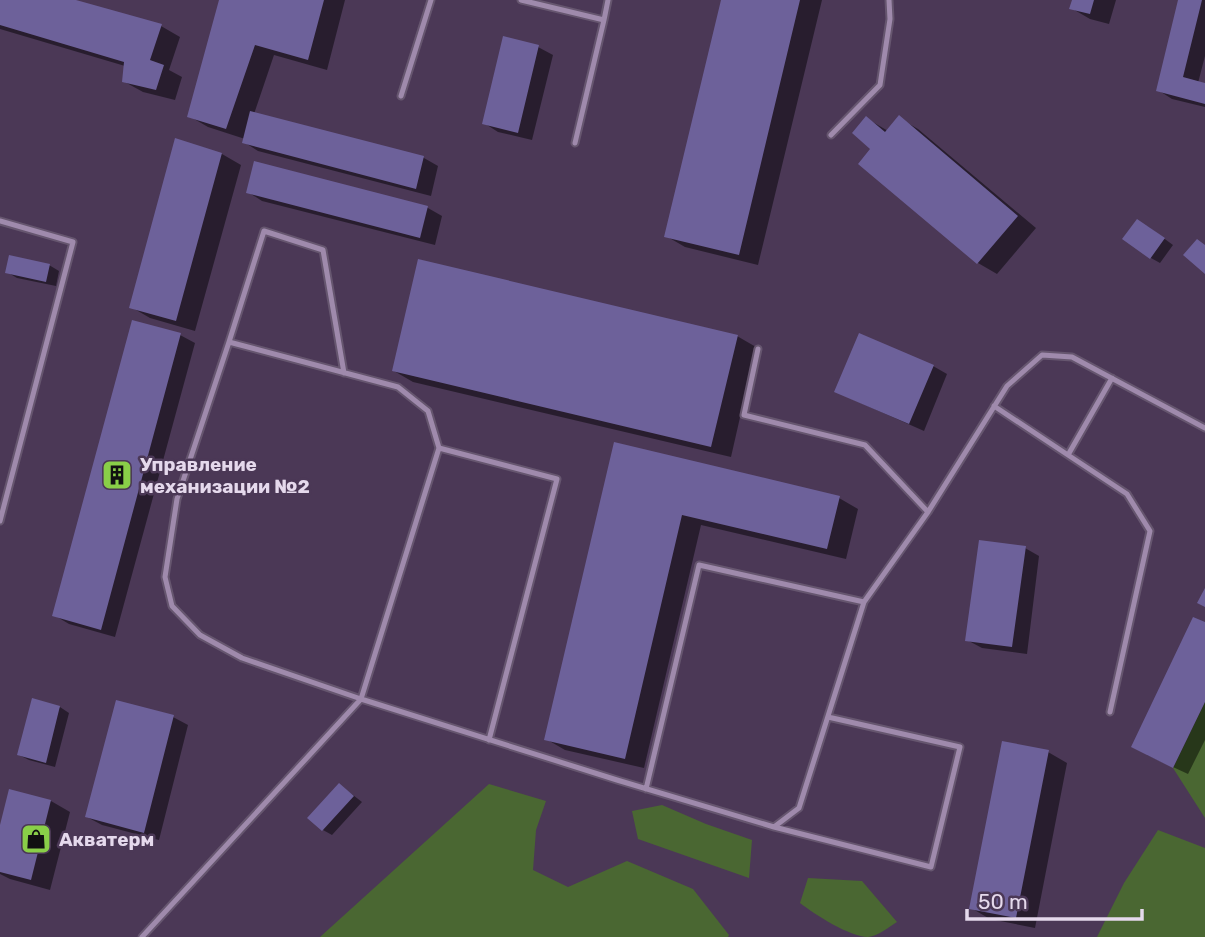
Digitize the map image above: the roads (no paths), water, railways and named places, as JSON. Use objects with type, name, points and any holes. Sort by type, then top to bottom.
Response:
[{"type":"lane","points":[[401,96],[431,0]]},
{"type":"lane","points":[[521,0],[604,20]]},
{"type":"lane","points":[[559,9],[561,0]]},
{"type":"lane","points":[[575,143],[608,0]]},
{"type":"lane","points":[[831,135],[880,85],[890,19],[889,0]]},
{"type":"lane","points":[[0,221],[73,242],[0,521]]},
{"type":"lane","points":[[344,373],[324,250],[264,231],[177,499],[164,577],[172,606],[200,635],[242,658],[489,740],[774,827],[932,867],[960,747],[828,716]]},
{"type":"lane","points":[[142,937],[361,699],[439,449],[428,411],[398,387],[229,342]]},
{"type":"lane","points":[[758,349],[744,415],[865,445],[928,512]]},
{"type":"lane","points":[[774,827],[799,808],[864,602],[928,512],[1007,386],[1042,355],[1072,357],[1205,428]]},
{"type":"lane","points":[[1068,455],[1112,378]]},
{"type":"lane","points":[[994,407],[1128,494],[1150,531],[1110,712]]},
{"type":"lane","points":[[439,449],[556,479],[489,740]]},
{"type":"lane","points":[[646,789],[698,565],[864,602]]},
{"type":"place","name":"Управление механизации №2","points":[[117,475]]},
{"type":"place","name":"Акватерм","points":[[36,839]]}]
